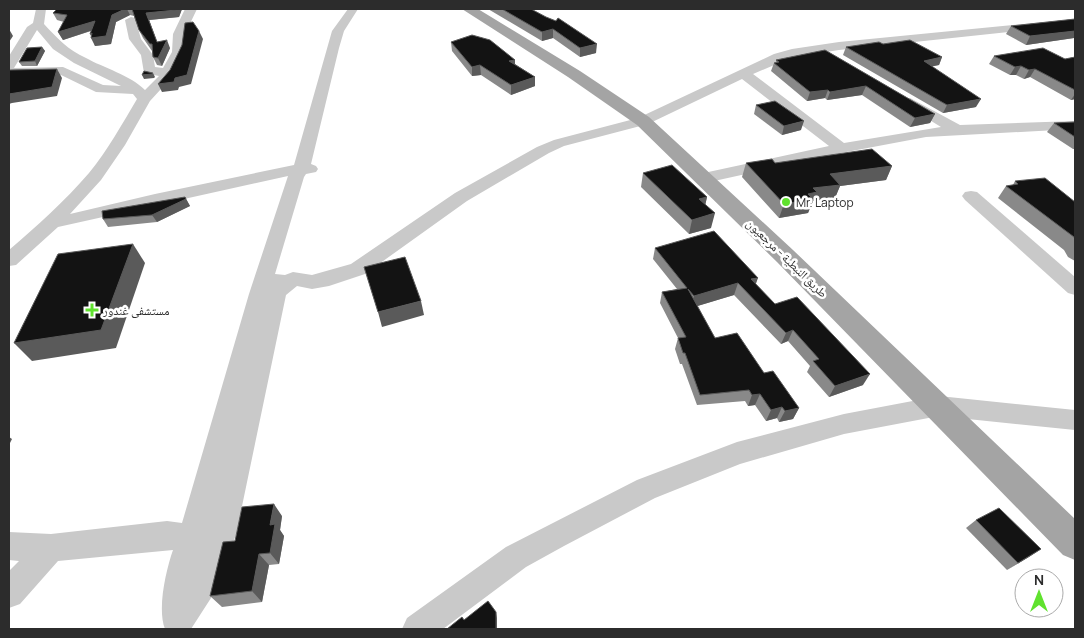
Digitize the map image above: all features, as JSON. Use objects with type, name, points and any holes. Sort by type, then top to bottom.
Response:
[{"type":"main road","name":"طريق النبطية - مرجعيون","points":[[469,9],[574,74],[643,121],[939,406],[1075,543]]},
{"type":"street","points":[[9,66],[31,29],[38,24],[41,9]]},
{"type":"street","points":[[9,260],[53,222],[95,176],[117,145],[140,95],[167,73],[178,52],[179,34],[191,9]]},
{"type":"street","points":[[177,625],[200,587],[225,523],[275,281],[335,39],[338,31],[353,9]]},
{"type":"street","points":[[1025,26],[1043,18],[1047,13]]},
{"type":"street","points":[[131,20],[135,39],[147,55],[148,70],[167,73]]},
{"type":"street","points":[[275,281],[312,282],[329,279],[358,269],[460,198],[543,150],[559,143],[643,121],[778,57],[820,49],[1075,22]]},
{"type":"street","points":[[38,24],[50,39],[68,53],[140,95]]},
{"type":"street","points":[[820,49],[840,61]]},
{"type":"street","points":[[9,72],[63,71],[101,89],[140,95]]},
{"type":"street","points":[[744,74],[841,148]]},
{"type":"street","points":[[901,97],[957,130]]},
{"type":"street","points":[[704,178],[841,148],[926,132],[1075,125]]},
{"type":"street","points":[[53,222],[74,219],[304,166]]},
{"type":"street","points":[[971,196],[1075,288]]},
{"type":"street","points":[[177,625],[178,586],[186,529],[275,281]]},
{"type":"street","points":[[418,629],[516,557],[607,507],[737,453],[844,424],[939,406],[1075,420]]},
{"type":"street","points":[[9,546],[51,548],[225,523]]},
{"type":"street","points":[[9,593],[51,548]]},
{"type":"building","points":[[57,9],[125,9],[112,15],[106,36],[91,38],[92,33],[90,34],[95,21],[58,32],[67,15],[53,13]]},
{"type":"building","points":[[132,9],[176,9],[146,13],[157,42],[167,40],[158,58],[153,57],[152,44],[139,30]]},
{"type":"building","points":[[502,9],[531,9],[556,21],[558,18],[597,44],[580,48],[553,29],[542,32]]},
{"type":"building","points":[[1075,19],[1075,31],[1030,36],[1011,26]]},
{"type":"building","points":[[193,22],[199,31],[187,75],[175,78],[174,82],[158,84],[170,70],[182,45],[185,23]]},
{"type":"building","points":[[472,35],[490,40],[515,60],[509,61],[535,77],[511,85],[480,65],[472,67],[451,42]]},
{"type":"building","points":[[910,40],[942,57],[924,61],[981,99],[947,105],[846,47]]},
{"type":"building","points":[[42,47],[35,61],[19,62],[27,48]]},
{"type":"building","points":[[1043,48],[1065,59],[1075,57],[1075,90],[1035,69],[1029,70],[1021,66],[1015,67],[994,56]]},
{"type":"building","points":[[825,50],[935,114],[915,118],[866,86],[830,92],[828,90],[810,92],[774,63],[779,62],[776,60]]},
{"type":"building","points":[[57,69],[52,87],[9,94],[10,70]]},
{"type":"building","points":[[144,71],[153,73],[142,75]]},
{"type":"building","points":[[775,101],[804,121],[784,126],[756,105]]},
{"type":"building","points":[[1075,122],[1075,137],[1054,123]]},
{"type":"building","points":[[872,149],[892,166],[830,174],[840,185],[813,188],[817,192],[808,194],[813,199],[784,204],[746,163],[772,159],[775,163]]},
{"type":"building","points":[[672,165],[707,197],[699,199],[715,213],[692,220],[643,173]]},
{"type":"building","points":[[1045,178],[1075,202],[1075,239],[1006,186],[1018,184],[1015,181]]},
{"type":"building","points":[[185,197],[186,199],[152,215],[103,219],[102,211]]},
{"type":"building","points":[[714,231],[758,278],[751,279],[775,304],[797,297],[870,374],[835,386],[813,361],[819,359],[793,330],[786,333],[738,283],[694,296],[688,289],[715,338],[737,333],[764,373],[773,371],[799,408],[785,411],[782,407],[771,410],[760,394],[752,395],[749,390],[700,395],[678,338],[686,337],[662,292],[687,288],[655,248]]},
{"type":"building","points":[[133,244],[101,330],[14,343],[58,254]]},
{"type":"building","points":[[405,257],[421,301],[378,312],[364,267]]},
{"type":"building","points":[[274,504],[270,525],[275,524],[270,553],[259,554],[252,591],[210,596],[223,542],[235,541],[242,507]]},
{"type":"building","points":[[999,508],[1041,549],[1018,563],[976,520]]},
{"type":"building","points":[[488,601],[496,612],[496,629],[447,629],[462,617],[464,620]]},
{"type":"place","name":"Mr. Laptop","points":[[786,202]]},
{"type":"place","name":"مستشفى غندور","points":[[92,310]]}]
